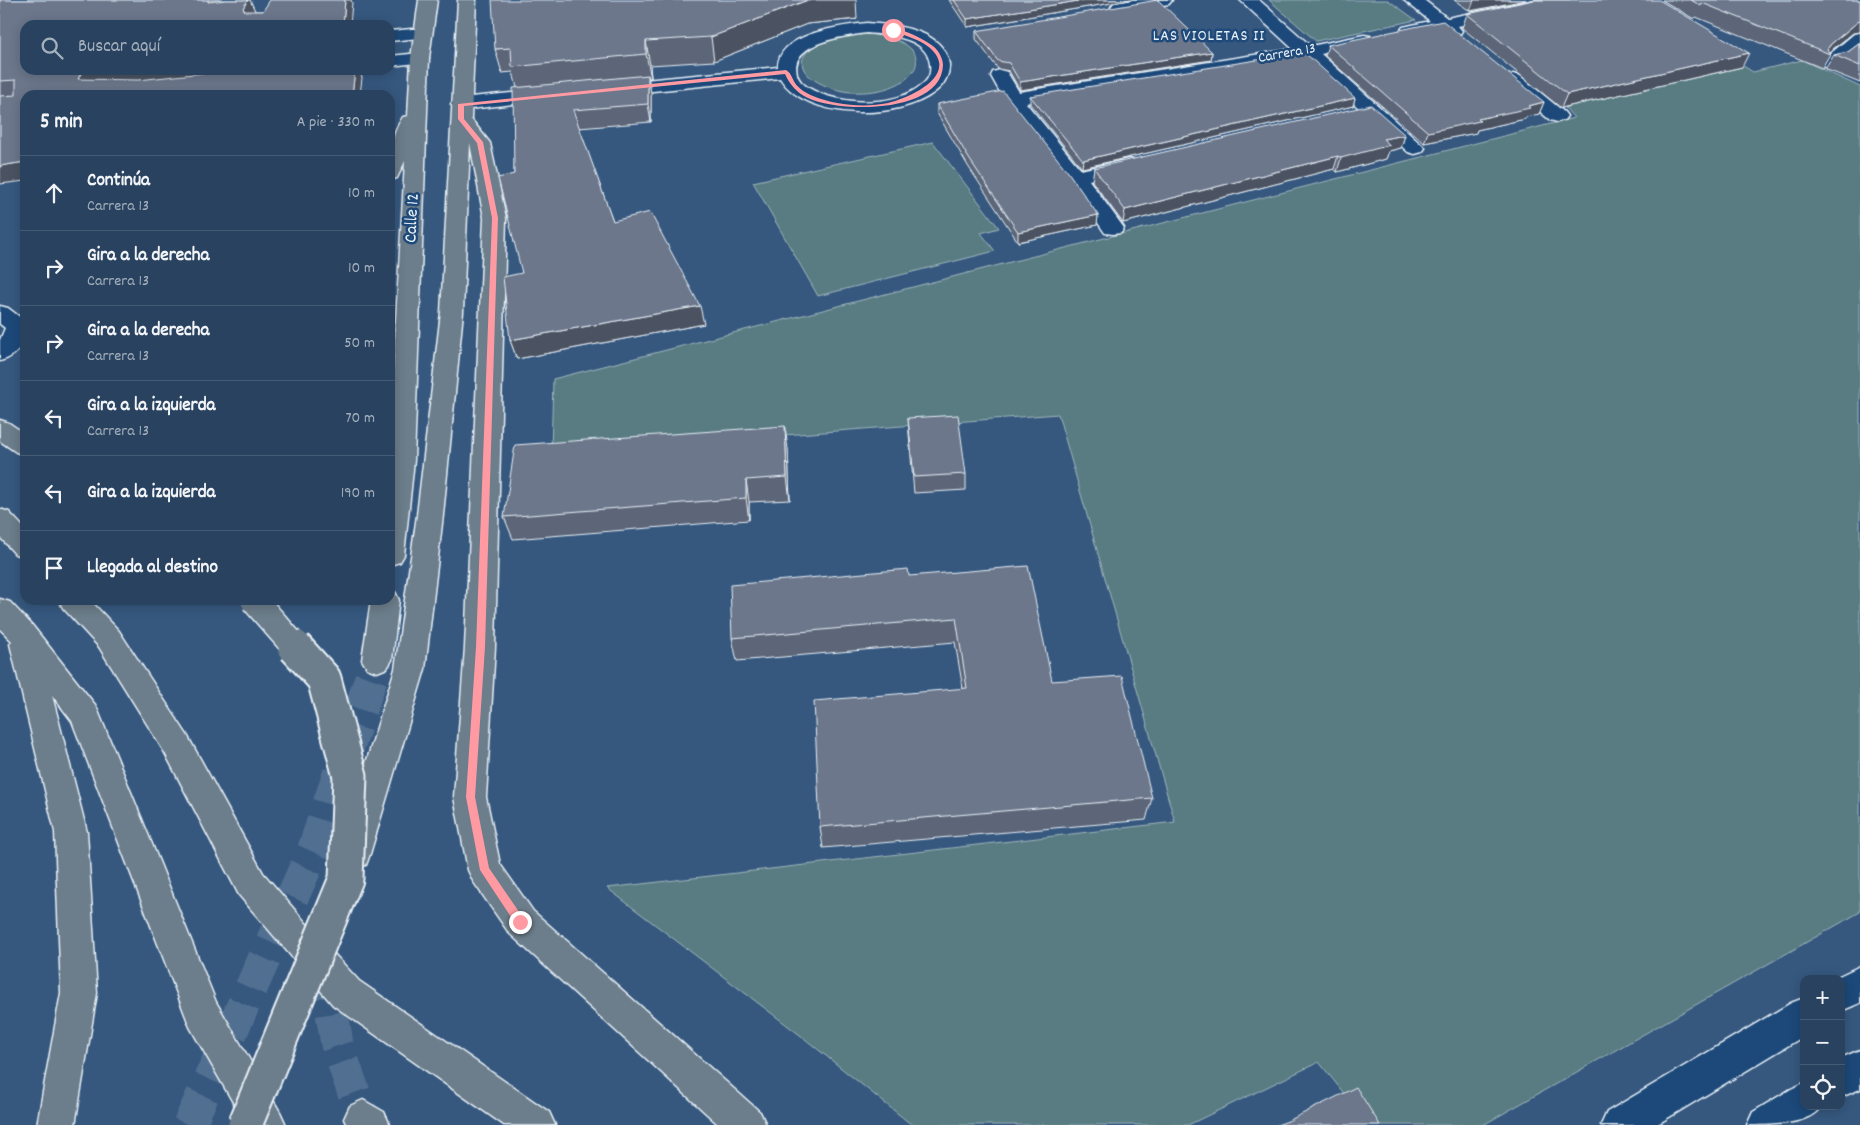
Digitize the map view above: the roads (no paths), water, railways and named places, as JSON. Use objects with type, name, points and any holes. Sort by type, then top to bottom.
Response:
[{"type":"main road","name":"Calle 12","points":[[395,512],[401,460],[420,58],[428,0]]},
{"type":"main road","points":[[245,1125],[346,879],[410,669],[430,515],[452,312],[467,0]]},
{"type":"main road","points":[[395,161],[419,96]]},
{"type":"main road","points":[[461,112],[480,142],[495,218],[480,647],[470,797],[485,870],[520,922],[747,1125]]},
{"type":"main road","points":[[0,429],[20,443]]},
{"type":"main road","points":[[0,519],[20,541]]},
{"type":"main road","points":[[78,605],[109,639],[176,744],[252,884],[299,941],[346,993],[536,1125]]},
{"type":"main road","points":[[258,605],[324,679],[350,776],[346,879]]},
{"type":"main road","points":[[377,660],[384,605]]},
{"type":"main road","points":[[11,621],[71,832],[79,993],[56,1125]]},
{"type":"main road","points":[[11,621],[85,715],[203,1014],[267,1125]]},
{"type":"street","points":[[1106,10],[1163,0]]},
{"type":"street","points":[[1249,0],[1307,52],[1362,112],[1415,148]]},
{"type":"street","points":[[1413,0],[1467,42]]},
{"type":"street","name":"Carrera 13","points":[[1013,99],[1307,52],[1560,0]]},
{"type":"street","points":[[868,28],[893,30],[932,47],[941,60],[940,73],[931,87],[912,97],[888,105],[860,107],[832,104],[809,97],[793,86],[786,72],[788,58],[800,46],[818,36],[842,30],[868,28]]},
{"type":"street","points":[[395,36],[423,33]]},
{"type":"street","points":[[1830,63],[1860,38]]},
{"type":"street","points":[[395,60],[420,58]]},
{"type":"street","points":[[1497,67],[1557,116]]},
{"type":"street","points":[[599,91],[786,72]]},
{"type":"street","points":[[1000,76],[1013,99],[1076,177],[1113,228]]},
{"type":"street","points":[[461,112],[569,94]]},
{"type":"street","points":[[1076,177],[1143,162]]},
{"type":"street","points":[[0,313],[17,326],[16,336],[10,345],[0,352]]},
{"type":"street","points":[[1845,992],[1860,983]]},
{"type":"street","points":[[1620,1125],[1800,1018]]},
{"type":"street","points":[[1845,1077],[1860,1068]]},
{"type":"street","points":[[1766,1125],[1800,1104]]},
{"type":"tunnel","points":[[189,1125],[314,849],[377,660]]},
{"type":"tunnel","points":[[327,964],[326,975],[337,1044],[363,1119]]},
{"type":"district","name":"LAS VIOLETAS II","points":[[1209,36]]}]
